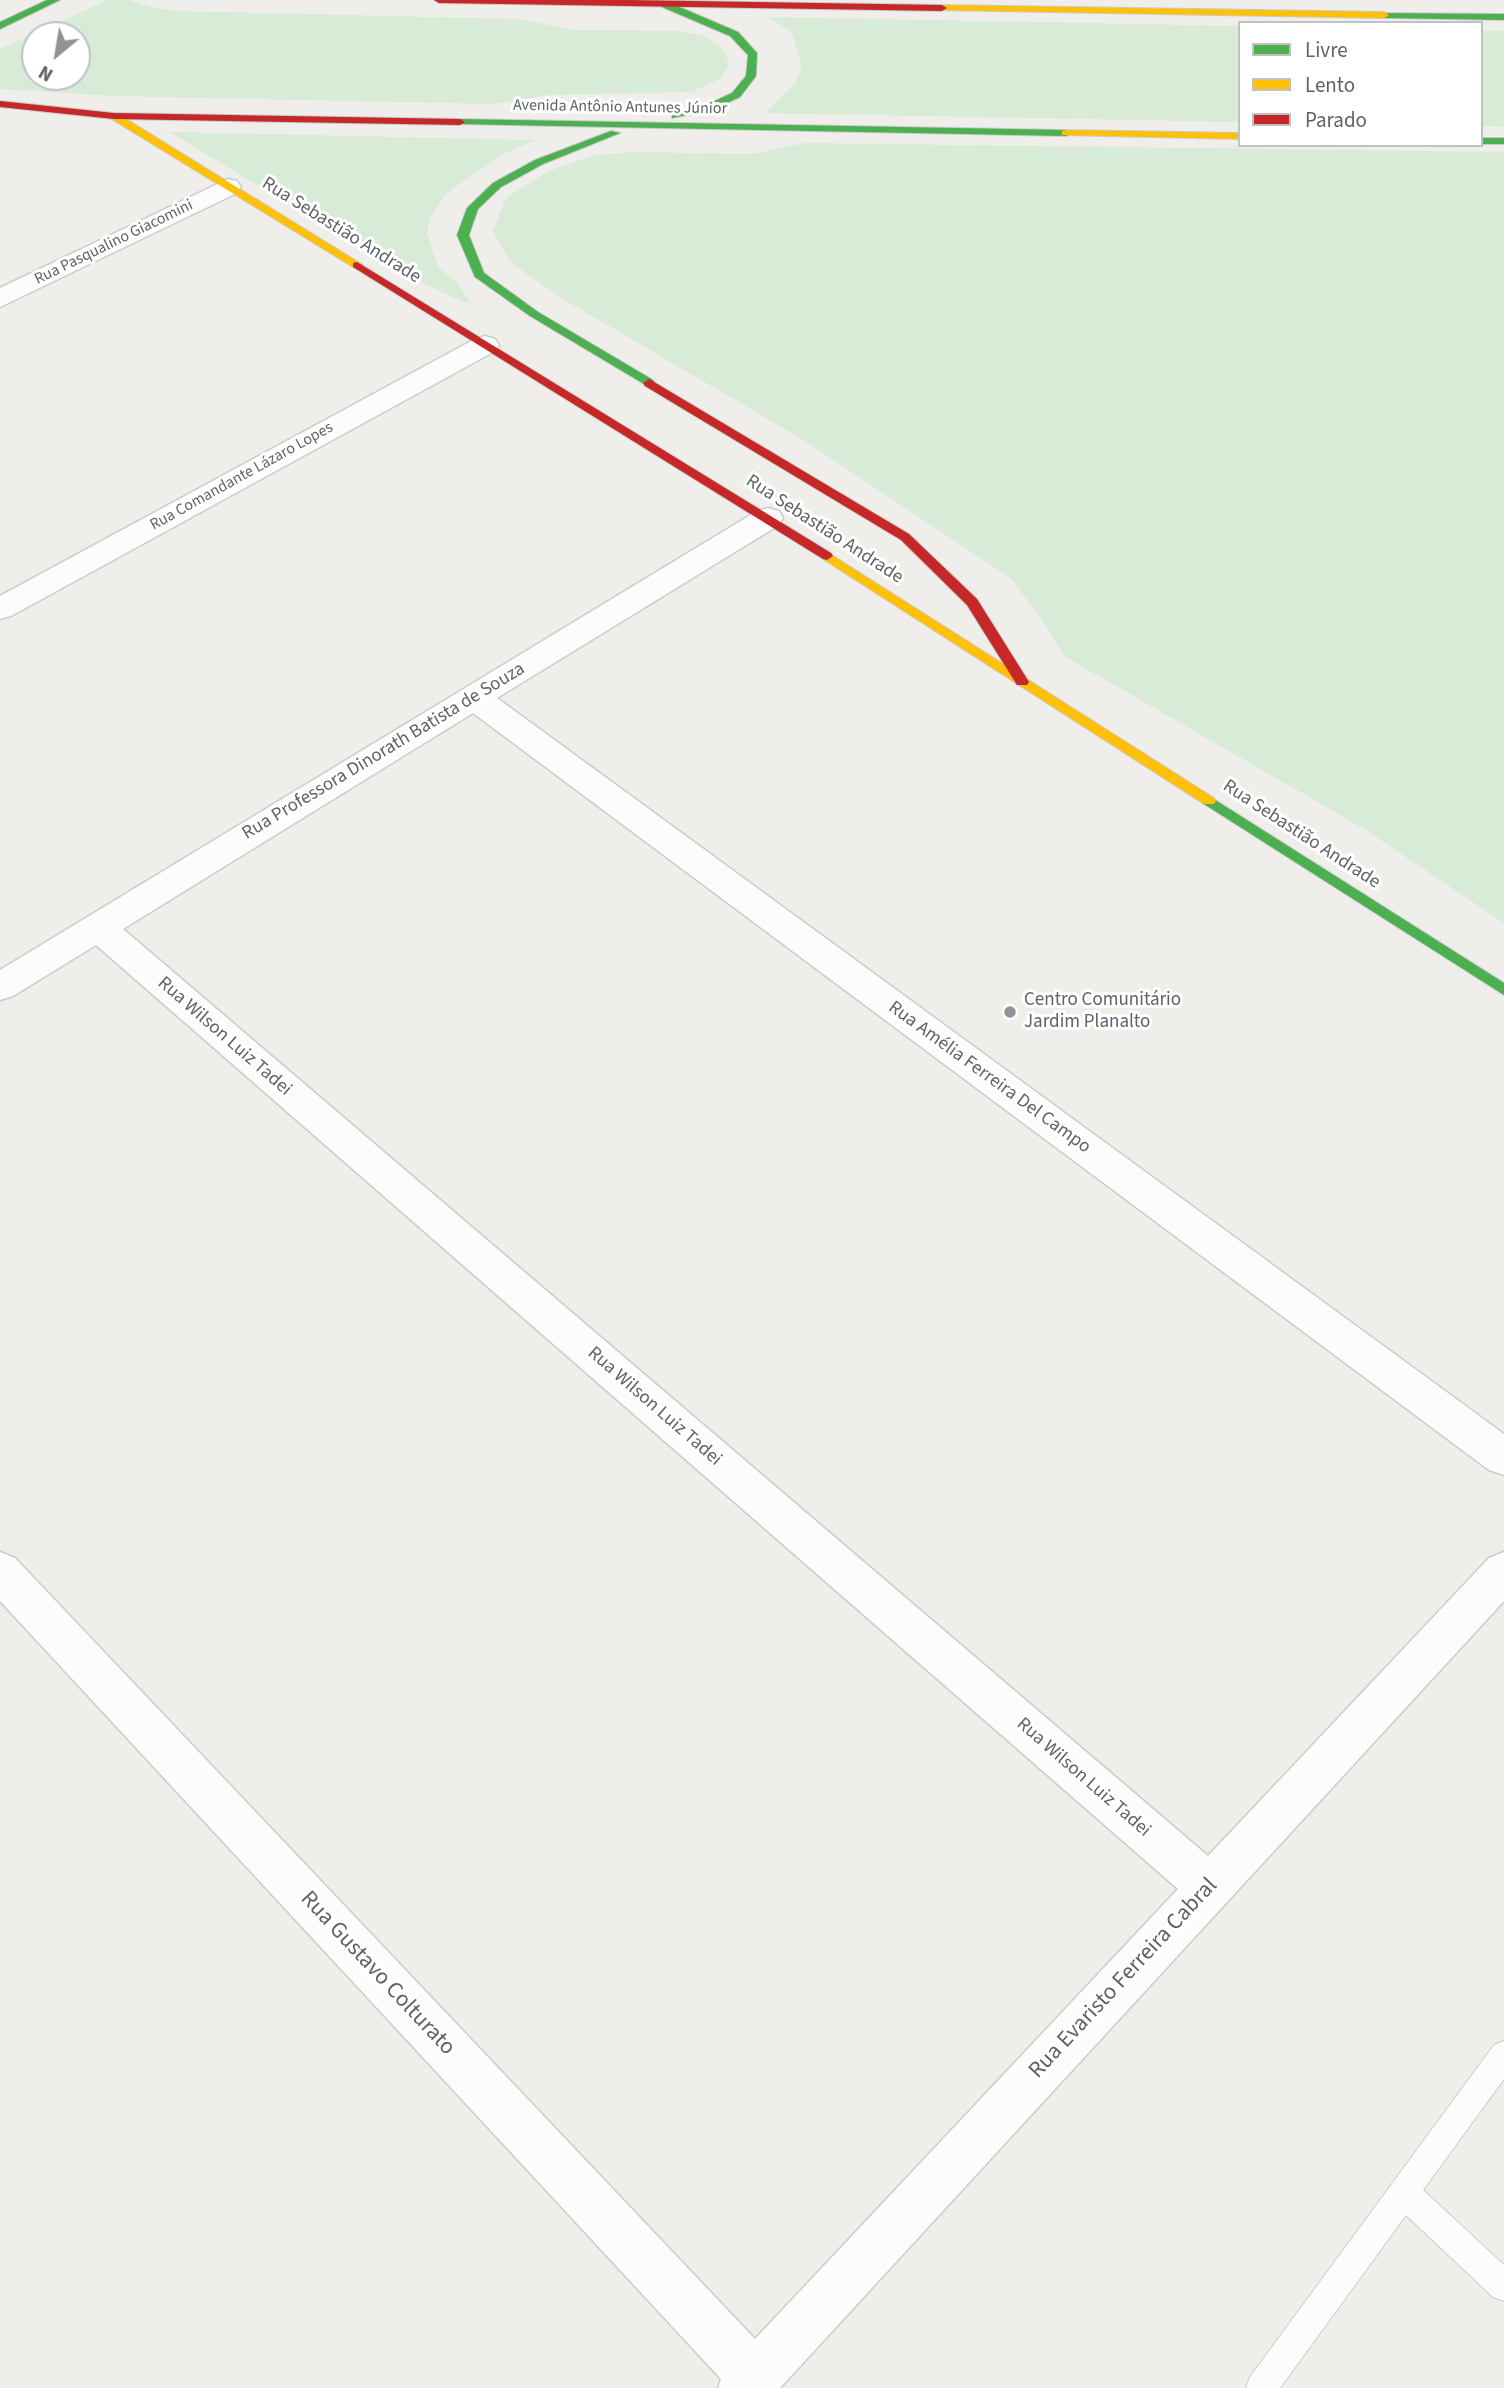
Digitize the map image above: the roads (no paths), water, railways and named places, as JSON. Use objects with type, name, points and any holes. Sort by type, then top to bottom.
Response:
[{"type":"main road","points":[[0,26],[55,0]]},
{"type":"main road","points":[[439,0],[1035,5],[1504,17]]},
{"type":"main road","points":[[673,4],[734,34],[753,55],[751,76],[736,95],[708,108],[638,125],[539,162],[497,185],[473,208],[463,235],[479,275],[534,314],[905,537],[972,602],[1022,682]]},
{"type":"main road","name":"Avenida Antônio Antunes Júnior","points":[[0,104],[114,116],[1238,136]]},
{"type":"main road","name":"Rua Sebastião Andrade","points":[[114,116],[768,518],[1504,990]]},
{"type":"main road","points":[[1483,141],[1504,141]]},
{"type":"street","name":"Rua Pasqualino Giacomini","points":[[0,299],[228,187]]},
{"type":"street","name":"Rua Comandante Lázaro Lopes","points":[[0,609],[485,345]]},
{"type":"street","name":"Rua Professora Dinorath Batista de Souza","points":[[0,987],[768,518]]},
{"type":"street","name":"Rua Amélia Ferreira Del Campo","points":[[474,698],[1504,1457]]},
{"type":"street","name":"Rua Wilson Luiz Tadei","points":[[98,927],[1210,1887]]},
{"type":"street","name":"Rua Gustavo Colturato","points":[[0,1571],[750,2382]]},
{"type":"street","name":"Rua Evaristo Ferreira Cabral","points":[[750,2382],[1504,1571]]},
{"type":"lane","points":[[1261,2388],[1504,2055]]},
{"type":"lane","points":[[1403,2192],[1504,2286]]},
{"type":"place","name":"Centro Comunitário Jardim Planalto","points":[[1010,1012]]}]
